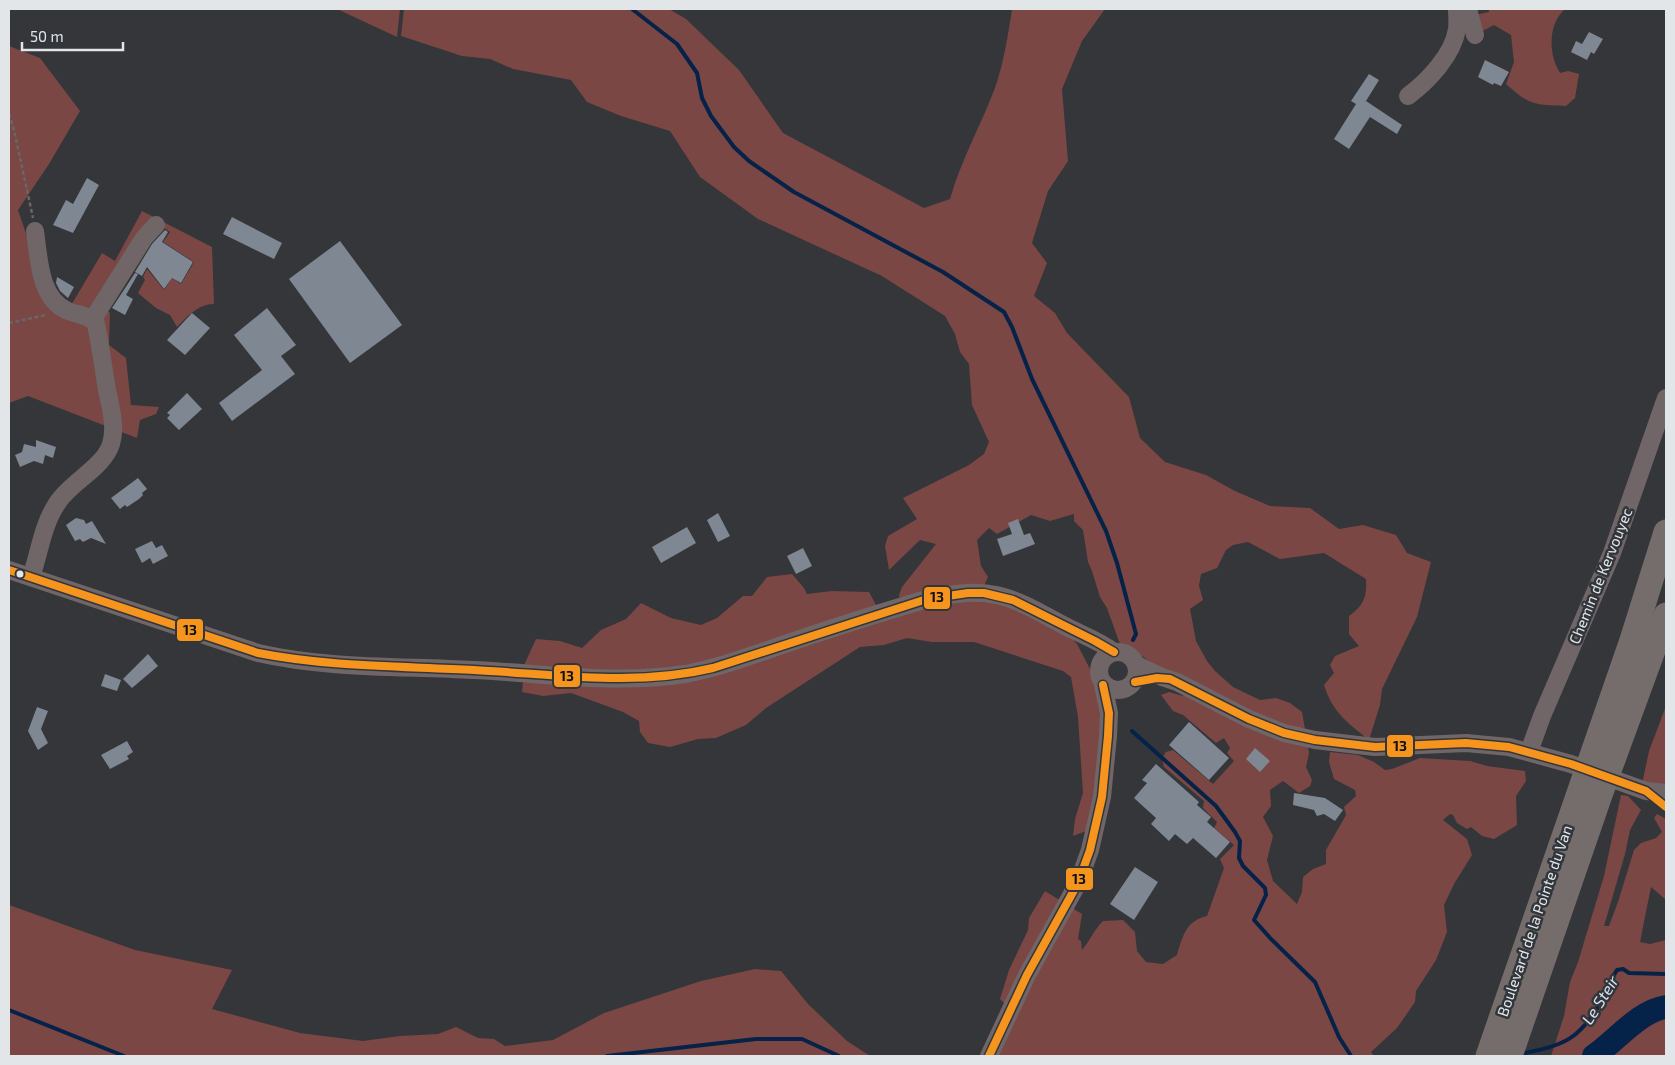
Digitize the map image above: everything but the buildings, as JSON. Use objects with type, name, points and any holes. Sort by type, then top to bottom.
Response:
[{"type":"highway","points":[[1606,748],[1632,640],[1666,532]]},
{"type":"highway","points":[[1590,791],[1606,748],[1666,615]]},
{"type":"highway","name":"Boulevard de la Pointe du Van","points":[[1488,1056],[1508,1031],[1540,967],[1590,791]]},
{"type":"highway","name":"Boulevard de la Pointe du Van","points":[[1510,1056],[1508,1031],[1590,791]]},
{"type":"street","points":[[1408,96],[1428,80],[1448,49],[1457,30],[1457,9]]},
{"type":"street","points":[[1468,9],[1475,35]]},
{"type":"street","points":[[93,319],[139,246],[156,225]]},
{"type":"street","points":[[31,577],[43,532],[54,508],[64,494],[105,455],[112,440],[112,412],[96,324],[93,319],[67,310],[54,302],[48,292],[41,268],[35,231]]},
{"type":"street","name":"Chemin de Kervouyec","points":[[1530,752],[1542,716],[1612,553],[1666,398]]},
{"type":"street","points":[[9,570],[258,653],[280,658],[333,664],[581,677],[658,676],[702,670],[918,601],[953,594],[981,592],[1010,598],[1089,636],[1114,652],[1128,654],[1131,679],[1109,713]]},
{"type":"street","points":[[1065,626],[1089,651],[1101,676],[1110,689],[1131,679],[1162,677],[1177,682],[1249,719],[1284,733],[1307,739],[1375,746],[1493,744],[1571,764],[1646,791],[1666,793]]},
{"type":"street","points":[[989,1056],[1027,975],[1067,905],[1084,867],[1094,835],[1102,797],[1109,713],[1101,676],[1104,659],[1114,652]]},
{"type":"street","points":[[1646,791],[1666,807]]},
{"type":"path","points":[[9,114],[35,231]]},
{"type":"path","points":[[9,323],[67,310]]},
{"type":"shaded area","points":[[337,9],[400,9],[397,37]]},
{"type":"shaded area","points":[[404,9],[669,9],[686,19],[739,70],[783,133],[924,208],[950,199],[960,170],[995,88],[1003,58],[1012,9],[1105,9],[1082,41],[1062,89],[1068,161],[1048,191],[1032,243],[1047,263],[1034,296],[1055,313],[1067,333],[1129,397],[1140,438],[1165,462],[1206,475],[1235,491],[1270,506],[1310,508],[1339,529],[1363,525],[1396,535],[1407,553],[1431,562],[1417,617],[1382,689],[1380,705],[1369,740],[1336,710],[1324,685],[1334,673],[1330,665],[1335,656],[1359,646],[1349,634],[1349,616],[1364,600],[1366,579],[1324,553],[1280,559],[1248,542],[1233,545],[1226,550],[1217,568],[1201,574],[1199,586],[1203,600],[1190,609],[1196,641],[1207,661],[1233,687],[1260,700],[1276,698],[1290,703],[1302,712],[1309,753],[1306,767],[1312,780],[1310,786],[1299,793],[1283,781],[1270,790],[1271,806],[1263,817],[1273,836],[1267,860],[1273,881],[1297,904],[1302,892],[1303,877],[1313,869],[1326,864],[1326,850],[1346,815],[1344,807],[1356,796],[1355,790],[1334,779],[1329,762],[1330,752],[1358,755],[1374,762],[1385,770],[1420,758],[1470,761],[1487,766],[1525,771],[1526,781],[1516,796],[1517,825],[1494,839],[1482,836],[1471,827],[1467,829],[1457,823],[1453,815],[1450,814],[1443,820],[1467,839],[1472,855],[1454,884],[1444,905],[1447,932],[1436,960],[1416,991],[1415,1002],[1397,1028],[1371,1052],[1374,1056],[996,1056],[1015,1014],[1000,999],[1009,970],[1028,930],[1029,918],[1045,891],[1082,914],[1078,939],[1081,941],[1082,950],[1103,921],[1123,920],[1135,932],[1137,951],[1146,962],[1163,964],[1177,955],[1183,936],[1194,921],[1207,916],[1224,868],[1220,859],[1234,845],[1214,828],[1217,822],[1203,808],[1204,801],[1164,767],[1162,758],[1166,752],[1173,750],[1213,784],[1234,761],[1227,753],[1230,748],[1224,738],[1216,743],[1183,715],[1173,711],[1161,695],[1169,692],[1183,696],[1184,686],[1135,651],[1121,647],[1088,562],[1083,530],[1074,521],[1074,514],[1050,521],[1031,515],[997,534],[989,528],[977,540],[981,566],[988,577],[983,588],[1063,629],[1077,644],[1090,669],[1100,700],[1102,763],[1089,830],[1073,836],[1075,819],[1083,793],[1078,717],[1071,677],[1063,671],[974,642],[932,642],[907,638],[884,645],[860,647],[766,708],[746,725],[716,738],[698,739],[670,747],[648,743],[640,732],[639,721],[623,712],[571,693],[543,696],[522,692],[525,663],[536,639],[560,641],[582,648],[601,630],[626,619],[641,603],[671,618],[701,625],[717,618],[743,596],[752,596],[767,577],[792,574],[807,594],[832,591],[869,592],[883,618],[902,612],[899,595],[902,587],[936,544],[920,540],[889,570],[885,546],[888,536],[917,519],[903,498],[969,465],[984,454],[989,442],[972,405],[969,364],[960,352],[955,334],[945,316],[882,276],[758,219],[700,177],[670,131],[621,116],[587,102],[571,80],[513,69],[490,59],[462,56],[401,36]]},
{"type":"shaded area","points":[[1489,9],[1565,9],[1555,23],[1552,48],[1553,57],[1560,73],[1568,71],[1579,74],[1575,98],[1566,106],[1539,104],[1527,100],[1506,84],[1514,62],[1511,35],[1494,25],[1479,33],[1475,15],[1489,12]]},
{"type":"shaded area","points":[[9,46],[40,58],[80,111],[49,164],[18,210],[32,251],[68,313],[102,253],[115,261],[142,211],[212,247],[214,304],[198,309],[177,327],[170,315],[156,308],[138,293],[145,280],[143,277],[147,269],[164,290],[172,278],[181,284],[194,262],[163,242],[170,232],[158,224],[104,308],[110,313],[109,345],[126,358],[131,405],[159,407],[156,414],[140,420],[137,438],[28,396],[9,403]]},
{"type":"shaded area","points":[[1666,706],[1666,790],[1642,784],[1649,751]]},
{"type":"shaded area","points":[[1621,795],[1628,796],[1641,810],[1630,830],[1604,926],[1609,926],[1634,850],[1641,843],[1656,838],[1662,832],[1654,818],[1657,814],[1666,819],[1666,900],[1651,887],[1640,942],[1650,944],[1666,940],[1666,1056],[1551,1056],[1564,1016],[1570,982],[1578,962],[1604,876]]},
{"type":"shaded area","points":[[9,905],[135,950],[232,970],[212,1009],[300,1033],[363,1041],[400,1036],[438,1034],[456,1027],[478,1038],[494,1039],[505,1046],[553,1040],[604,1013],[701,981],[755,969],[781,971],[808,1004],[847,1041],[870,1056],[9,1056]]},
{"type":"waterway","points":[[632,9],[677,44],[697,73],[702,98],[711,116],[734,147],[749,161],[794,192],[943,272],[1004,312],[1012,327],[1032,379],[1106,531],[1117,563],[1136,634],[1133,640]]},
{"type":"waterway","points":[[1132,731],[1216,806],[1235,832],[1240,841],[1239,858],[1243,866],[1265,888],[1266,895],[1254,920],[1315,982],[1339,1037],[1351,1056]]},
{"type":"waterway","name":"Le Steir","points":[[1520,1054],[1560,1043],[1578,1032],[1595,1012],[1617,970],[1623,969],[1629,973],[1666,974]]},
{"type":"waterway","name":"Le Steir","points":[[1594,1056],[1637,1020],[1646,1014],[1666,1007]]},
{"type":"waterway","points":[[9,1010],[124,1056]]},
{"type":"waterway","points":[[607,1056],[756,1039],[802,1039],[839,1056]]},
{"type":"transit line","name":"13","points":[[9,570],[258,653],[312,661],[594,678],[654,677],[683,674],[713,668],[927,599],[968,593],[984,593],[1013,600],[1114,652]]},
{"type":"transit line","name":"13","points":[[1135,682],[1157,678],[1170,679],[1249,719],[1284,733],[1315,740],[1375,747],[1466,743],[1509,747],[1571,764],[1646,791],[1666,807]]},
{"type":"transit line","name":"13","points":[[989,1056],[1027,975],[1078,883],[1090,850],[1102,797],[1108,736],[1109,713],[1103,685]]}]
